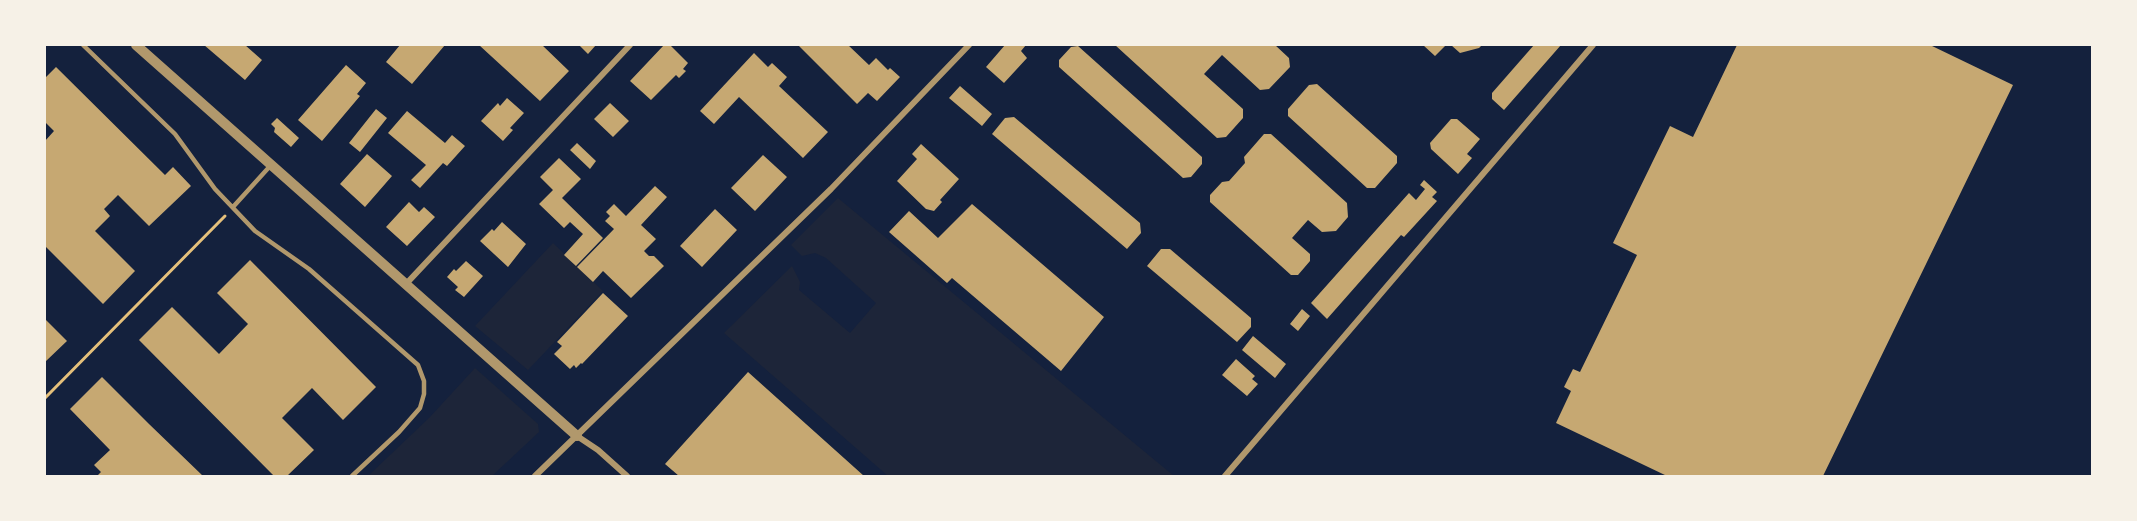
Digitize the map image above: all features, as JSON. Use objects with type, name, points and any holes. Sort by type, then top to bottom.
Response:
[{"type":"street","points":[[136,45],[577,436],[598,450],[627,476]]},
{"type":"street","points":[[406,284],[630,45]]},
{"type":"street","points":[[536,476],[831,189],[969,45]]},
{"type":"street","points":[[1225,476],[1593,45]]},
{"type":"lane","points":[[83,45],[175,134],[215,189],[255,231],[309,269],[418,365],[424,381],[424,394],[420,408],[399,432],[352,476]]},
{"type":"lane","points":[[233,207],[272,165]]},
{"type":"path","points":[[45,398],[233,207]]},
{"type":"shaded area","points":[[838,198],[1174,476],[888,476],[724,333],[792,266],[800,282],[799,290],[850,333],[876,303],[826,258],[815,253],[802,256],[791,245]]},
{"type":"shaded area","points":[[553,243],[603,291],[528,370],[475,326]]},
{"type":"shaded area","points":[[475,368],[538,424],[539,432],[492,476],[368,476],[430,417]]},
{"type":"building","points":[[204,45],[245,45],[262,60],[245,80]]},
{"type":"building","points":[[400,45],[445,45],[412,84],[386,62]]},
{"type":"building","points":[[479,45],[542,45],[569,71],[540,101]]},
{"type":"building","points":[[579,45],[596,45],[588,54]]},
{"type":"building","points":[[664,45],[670,45],[688,63],[683,69],[686,71],[679,78],[676,75],[651,100],[630,81]]},
{"type":"building","points":[[798,45],[848,45],[869,65],[876,58],[888,70],[890,68],[900,77],[877,101],[868,93],[857,104]]},
{"type":"building","points":[[1005,45],[1026,45],[1021,51],[1027,58],[1004,83],[986,67]]},
{"type":"building","points":[[1115,45],[1275,45],[1289,58],[1290,67],[1269,89],[1260,90],[1222,55],[1204,74],[1243,109],[1243,118],[1226,137],[1217,138]]},
{"type":"building","points":[[1423,45],[1446,45],[1435,56]]},
{"type":"building","points":[[1451,45],[1482,45],[1460,53]]},
{"type":"building","points":[[1534,45],[1561,45],[1504,110],[1492,99],[1492,93]]},
{"type":"building","points":[[1737,45],[1930,45],[2013,85],[1823,476],[1667,476],[1556,423],[1571,391],[1564,387],[1573,369],[1580,372],[1637,255],[1613,243],[1670,126],[1693,137]]},
{"type":"building","points":[[1078,46],[1202,157],[1202,164],[1191,177],[1183,178],[1059,67],[1059,60],[1071,47]]},
{"type":"building","points":[[754,53],[768,67],[772,63],[787,77],[779,86],[828,132],[803,158],[739,97],[714,124],[700,111]]},
{"type":"building","points":[[346,65],[366,83],[357,94],[360,96],[322,141],[298,120]]},
{"type":"building","points":[[56,67],[165,175],[173,167],[191,186],[149,226],[118,195],[104,209],[110,216],[95,231],[135,271],[103,304],[45,246],[45,141],[54,131],[45,122],[45,78]]},
{"type":"building","points":[[1317,84],[1397,156],[1397,163],[1375,188],[1367,188],[1288,116],[1288,109],[1309,85]]},
{"type":"building","points":[[960,86],[992,114],[982,126],[949,98]]},
{"type":"building","points":[[507,98],[524,113],[510,128],[513,130],[503,141],[481,121],[498,103],[500,106]]},
{"type":"building","points":[[610,103],[629,121],[613,137],[594,119]]},
{"type":"building","points":[[376,109],[387,118],[360,152],[349,143]]},
{"type":"building","points":[[407,111],[445,143],[452,135],[465,146],[447,166],[443,163],[420,188],[411,180],[426,165],[388,133]]},
{"type":"building","points":[[1014,117],[1140,223],[1141,233],[1127,249],[992,134],[1005,118]]},
{"type":"building","points":[[277,118],[299,138],[291,147],[274,132],[275,128],[271,124]]},
{"type":"building","points":[[1451,119],[1457,119],[1480,139],[1467,154],[1472,158],[1458,174],[1431,149],[1430,143]]},
{"type":"building","points":[[1264,134],[1271,134],[1347,203],[1348,217],[1336,231],[1322,232],[1308,220],[1292,238],[1310,254],[1310,261],[1298,275],[1291,275],[1210,202],[1210,195],[1222,182],[1229,181],[1245,163],[1244,157]]},
{"type":"building","points":[[577,143],[596,161],[590,169],[570,150]]},
{"type":"building","points":[[921,144],[959,179],[940,200],[942,202],[934,211],[926,209],[897,181],[917,159],[912,154]]},
{"type":"building","points":[[367,154],[392,176],[365,207],[340,184]]},
{"type":"building","points":[[763,155],[787,177],[755,211],[731,188]]},
{"type":"building","points":[[559,158],[581,179],[562,198],[603,238],[576,266],[564,255],[583,234],[570,222],[564,228],[539,204],[553,190],[540,177]]},
{"type":"building","points":[[1424,180],[1437,192],[1432,197],[1437,201],[1404,237],[1401,235],[1327,319],[1311,303],[1409,193],[1416,200],[1425,189],[1420,185]]},
{"type":"building","points":[[655,186],[667,197],[641,225],[656,239],[644,251],[649,256],[654,256],[664,266],[631,298],[603,271],[593,282],[577,267],[614,229],[605,221],[610,216],[606,212],[614,204],[626,216]]},
{"type":"building","points":[[409,202],[419,212],[424,207],[435,217],[407,246],[386,227]]},
{"type":"building","points":[[972,204],[1104,317],[1061,371],[952,278],[947,283],[889,232],[909,211],[938,238]]},
{"type":"building","points":[[715,209],[737,230],[702,267],[680,246]]},
{"type":"building","points":[[502,222],[526,244],[508,267],[480,241]]},
{"type":"building","points":[[1161,249],[1170,249],[1251,318],[1251,327],[1237,342],[1147,266]]},
{"type":"building","points":[[250,260],[376,387],[343,420],[312,388],[282,418],[314,450],[287,476],[274,476],[139,340],[172,307],[219,354],[248,324],[217,293]]},
{"type":"building","points":[[466,261],[483,276],[464,297],[455,290],[458,287],[447,277]]},
{"type":"building","points":[[603,293],[628,316],[582,364],[576,368],[574,365],[570,369],[554,354],[562,346],[557,342]]},
{"type":"building","points":[[1302,309],[1310,316],[1298,331],[1290,324]]},
{"type":"building","points":[[45,319],[67,341],[45,362]]},
{"type":"building","points":[[1253,336],[1286,364],[1275,378],[1242,350]]},
{"type":"building","points":[[1236,359],[1255,376],[1252,379],[1258,384],[1247,396],[1222,375]]},
{"type":"building","points":[[748,372],[864,476],[679,476],[665,464]]},
{"type":"building","points":[[102,377],[203,476],[97,476],[101,472],[94,465],[110,450],[70,409]]}]
